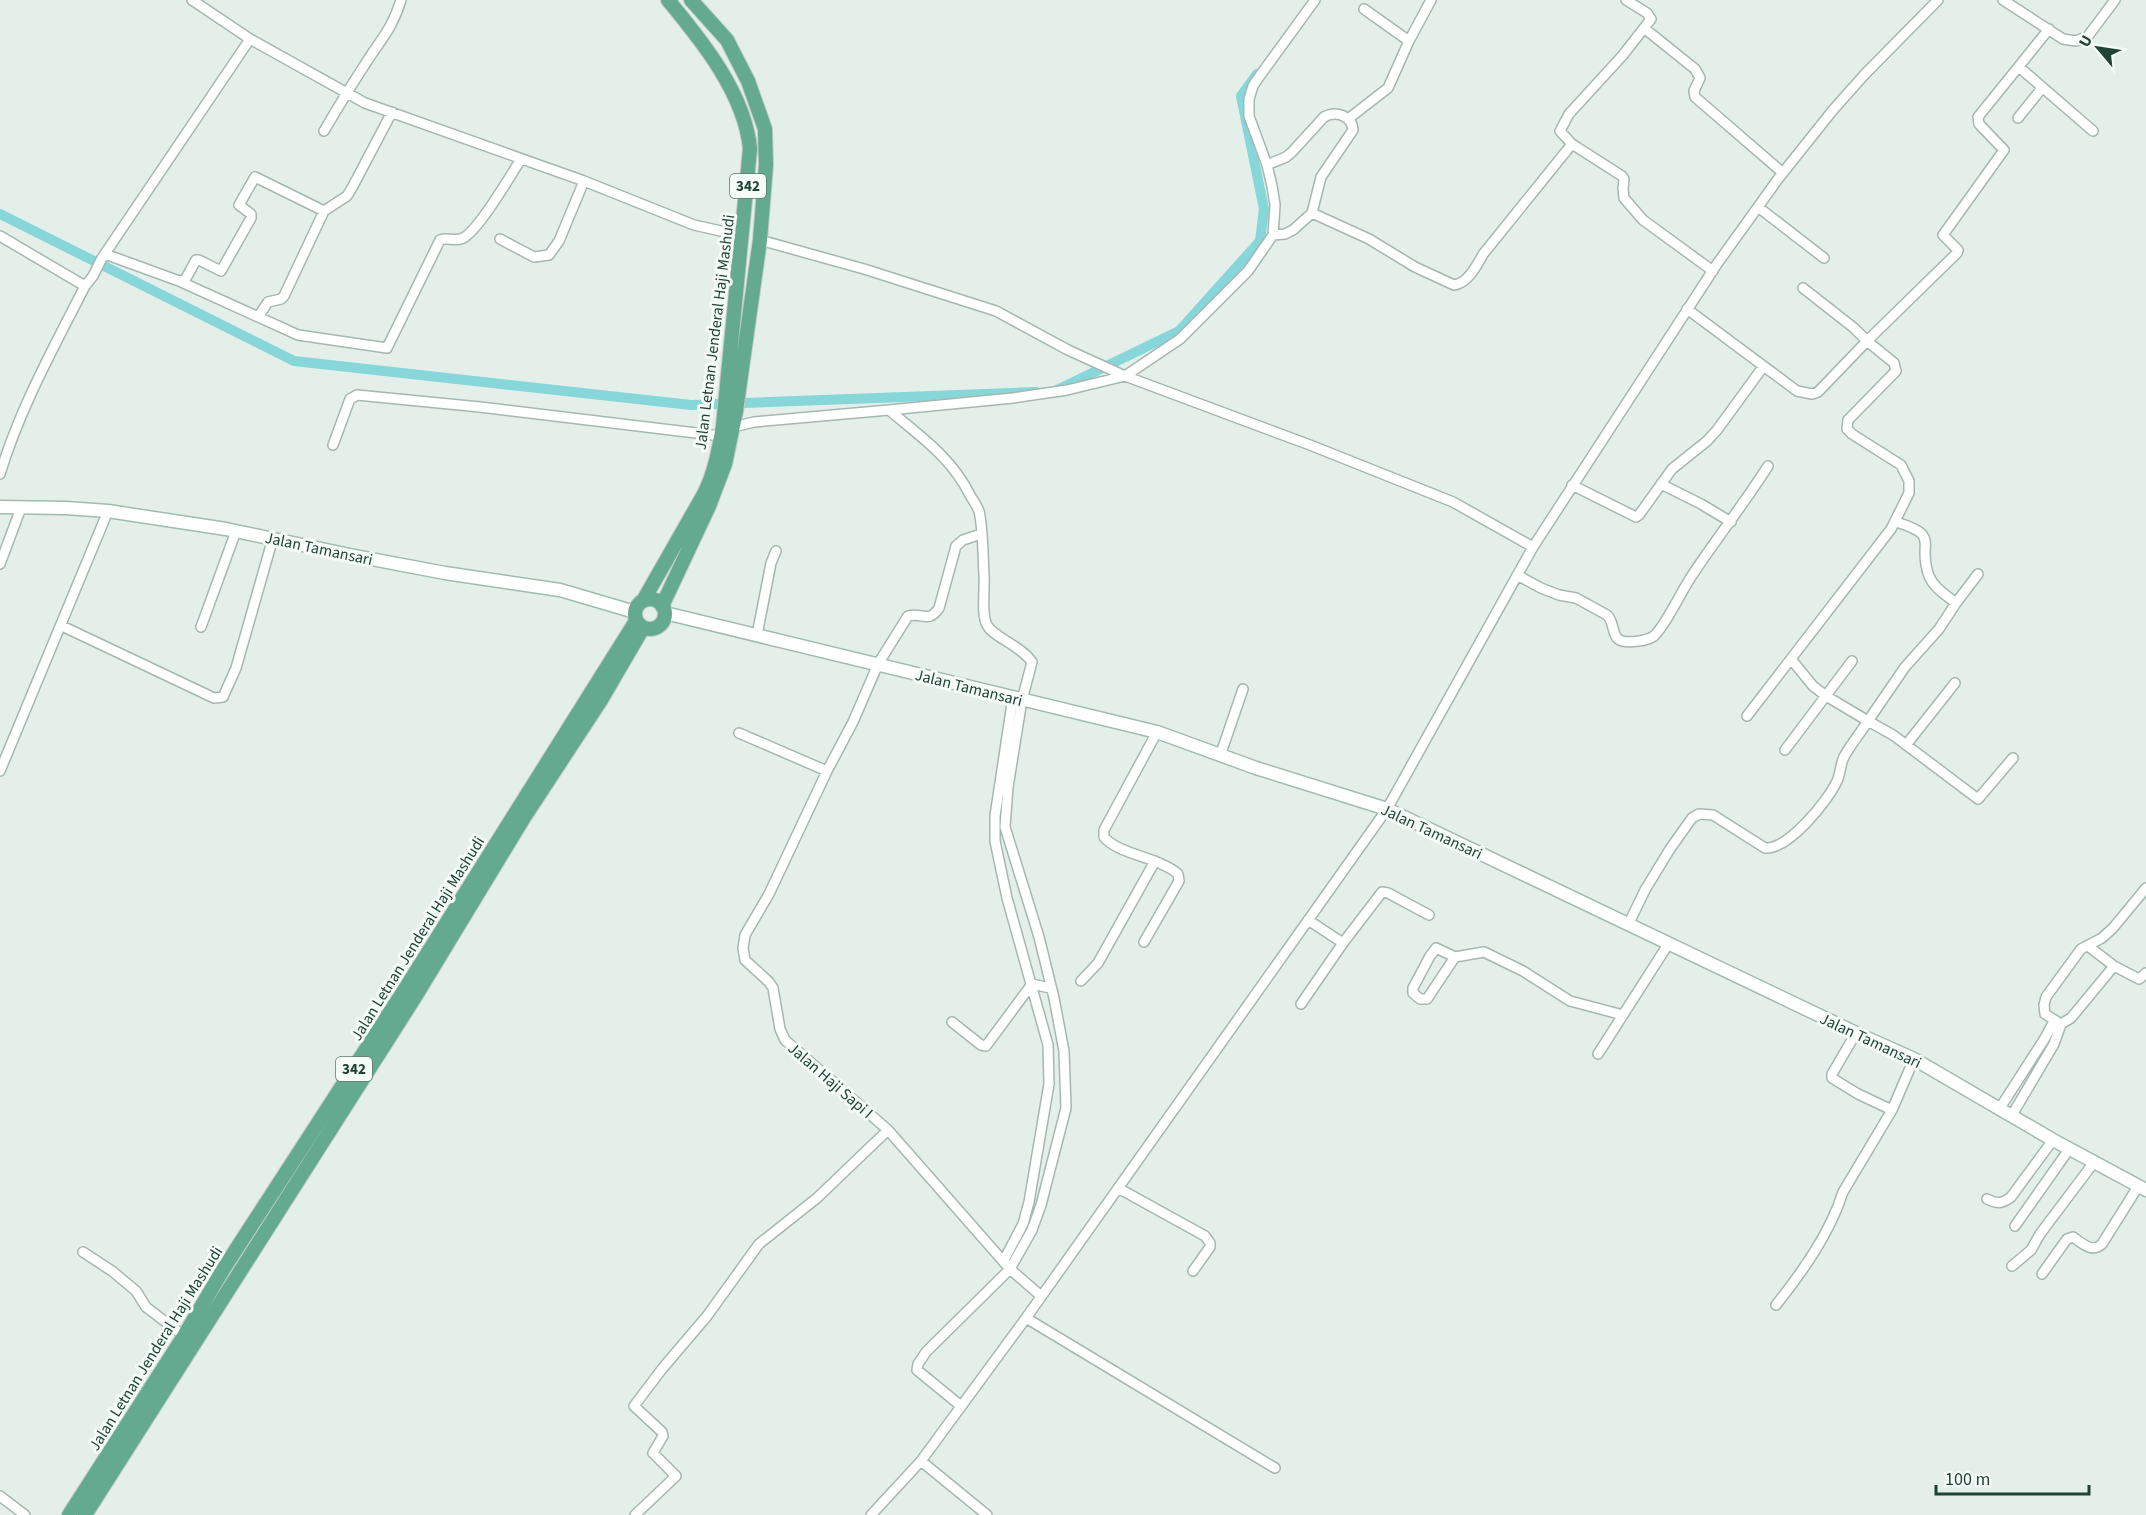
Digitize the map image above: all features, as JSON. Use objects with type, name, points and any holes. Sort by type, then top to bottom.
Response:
[{"type":"main road","name":"Jalan Letnan Jenderal Haji Mashudi","points":[[668,0],[707,48],[728,82],[750,149],[728,359],[732,394]]},
{"type":"main road","name":"Jalan Letnan Jenderal Haji Mashudi","points":[[664,610],[725,465],[732,394],[743,360],[760,240],[766,165],[765,129],[748,81],[727,40],[691,0]]},
{"type":"main road","points":[[747,135],[765,129]]},
{"type":"main road","points":[[728,359],[743,360]]},
{"type":"main road","name":"Jalan Letnan Jenderal Haji Mashudi","points":[[69,1515],[124,1442],[410,993],[639,615],[710,482],[728,427]]},
{"type":"main road","name":"Jalan Tamansari","points":[[0,507],[108,511],[236,531],[445,573],[560,590],[639,615]]},
{"type":"main road","points":[[654,600],[664,610],[664,620],[655,628],[639,615],[654,600]]},
{"type":"main road","name":"Jalan Tamansari","points":[[664,610],[757,635],[1157,732],[1220,756],[1387,809],[1914,1059],[2053,1140],[2143,1187]]},
{"type":"main road","name":"Jalan Letnan Jenderal Haji Mashudi","points":[[85,1515],[124,1442],[224,1268],[328,1122]]},
{"type":"street","points":[[192,0],[250,39],[365,103],[584,181],[694,225],[742,236]]},
{"type":"street","points":[[324,131],[346,92],[385,37],[396,17],[401,0]]},
{"type":"street","points":[[333,445],[350,399],[357,395],[728,427],[754,422],[1012,398],[1067,390],[1121,374],[1180,339],[1248,271],[1273,235],[1275,205],[1267,165],[1250,116],[1249,99],[1252,86],[1315,0]]},
{"type":"street","points":[[1348,119],[1388,88],[1431,0]]},
{"type":"street","points":[[1626,0],[1650,15],[1651,19],[1569,114],[1560,131],[1572,144],[1622,176],[1624,198],[1643,220],[1713,271]]},
{"type":"street","points":[[872,1515],[921,1461],[1026,1318],[1387,809],[1533,547],[1713,271],[1758,207],[1839,103],[1938,0]]},
{"type":"street","points":[[2003,0],[2063,39],[2076,41],[2088,36],[2115,0]]},
{"type":"street","points":[[1364,9],[1409,41]]},
{"type":"street","points":[[1644,28],[1695,69],[1700,78],[1694,91],[1695,97],[1783,173]]},
{"type":"street","points":[[1688,309],[1797,392],[1812,394],[1818,392],[1867,340],[1959,251],[1944,235],[2004,150],[1978,124],[1978,117],[2049,29]]},
{"type":"street","points":[[0,474],[10,441],[24,408],[86,286],[250,39]]},
{"type":"street","points":[[2019,67],[2093,131]]},
{"type":"street","points":[[2019,118],[2042,88]]},
{"type":"street","points":[[258,317],[268,302],[278,301],[284,296],[324,211],[347,195],[354,186],[392,112]]},
{"type":"street","points":[[1267,165],[1286,158],[1331,113],[1348,119],[1353,125],[1353,130],[1321,177],[1312,213],[1293,230],[1285,234],[1273,235]]},
{"type":"street","points":[[1312,213],[1369,239],[1415,267],[1454,285],[1460,284],[1472,272],[1484,253],[1572,144]]},
{"type":"street","points":[[104,256],[179,281],[308,338],[387,348],[440,240],[463,238],[470,232],[481,220],[521,159]]},
{"type":"street","points":[[179,281],[185,280],[196,260],[201,260],[219,271],[223,269],[251,218],[251,214],[238,205],[255,177],[324,211]]},
{"type":"street","points":[[500,239],[534,257],[549,255],[564,231],[584,181]]},
{"type":"street","points":[[1758,207],[1824,258]]},
{"type":"street","points":[[0,236],[86,286]]},
{"type":"street","points":[[760,240],[864,269],[996,311],[1068,350],[1121,374],[1310,445],[1452,502],[1533,547]]},
{"type":"street","points":[[1747,716],[1896,522],[1909,493],[1909,481],[1901,465],[1852,434],[1846,425],[1848,420],[1896,370],[1894,363],[1803,288]]},
{"type":"street","points":[[1572,485],[1636,517],[1672,469],[1689,457],[1717,430],[1763,367]]},
{"type":"street","points":[[889,410],[938,450],[957,472],[978,511],[985,582],[986,625],[1025,652],[1032,662],[1017,698],[995,816],[995,841],[1007,898],[1047,1045],[1049,1084],[1029,1202],[1023,1224],[1004,1260]]},
{"type":"street","points":[[1517,575],[1559,595],[1576,598],[1607,615],[1611,618],[1615,636],[1618,639],[1641,640],[1654,635],[1768,466]]},
{"type":"street","points":[[1661,483],[1731,522]]},
{"type":"street","points":[[0,564],[21,508]]},
{"type":"street","points":[[0,771],[108,511]]},
{"type":"street","points":[[1896,522],[1916,528],[1923,535],[1926,545],[1924,557],[1929,577],[1940,591],[1956,603]]},
{"type":"street","points":[[201,627],[236,531]]},
{"type":"street","name":"Jalan Haji Sapi I","points":[[981,534],[963,540],[956,546],[939,608],[934,615],[929,617],[912,614],[908,616],[878,664],[853,722],[827,771],[769,894],[746,935],[743,955],[745,960],[770,982],[773,988],[780,1029],[785,1040],[888,1130],[1010,1269],[1041,1296]]},
{"type":"street","points":[[62,626],[214,698],[223,697],[236,668],[273,538]]},
{"type":"street","points":[[757,635],[771,563],[776,551]]},
{"type":"street","points":[[1629,923],[1657,869],[1692,818],[1699,814],[1713,814],[1765,848],[1777,847],[1805,824],[1827,799],[1839,779],[1843,758],[1868,720],[1905,667],[1939,628],[1978,574]]},
{"type":"street","points":[[1791,659],[1813,686],[1826,696],[1893,735],[1978,799],[2013,758]]},
{"type":"street","points":[[1785,750],[1852,661]]},
{"type":"street","points":[[1906,745],[1955,683]]},
{"type":"street","points":[[1220,756],[1244,689]]},
{"type":"street","points":[[961,1406],[917,1370],[917,1366],[926,1352],[1010,1269],[1032,1230],[1041,1205],[1066,1108],[1064,1051],[1039,937],[1005,827],[1017,698]]},
{"type":"street","points":[[1144,942],[1179,882],[1178,874],[1170,868],[1114,844],[1104,837],[1104,830],[1157,732]]},
{"type":"street","points":[[739,733],[827,771]]},
{"type":"street","points":[[1081,981],[1098,963],[1155,861]]},
{"type":"street","points":[[2057,1022],[2045,1014],[2046,997],[2081,950],[2102,938],[2113,928],[2146,888]]},
{"type":"street","points":[[1301,1005],[1343,943],[1382,892],[1429,915]]},
{"type":"street","points":[[1308,920],[1343,943]]},
{"type":"street","points":[[1598,1054],[1669,942]]},
{"type":"street","points":[[2088,946],[2114,966],[2139,979],[2146,973]]},
{"type":"street","points":[[1455,957],[1426,999],[1420,999],[1413,993],[1413,988],[1436,948],[1455,957],[1484,952],[1523,971],[1570,1001],[1623,1015]]},
{"type":"street","points":[[2000,1108],[2057,1022],[2071,1018],[2114,966]]},
{"type":"street","points":[[1032,984],[1050,988]]},
{"type":"street","points":[[951,1022],[981,1045],[986,1046],[1032,984]]},
{"type":"street","points":[[2012,1115],[2054,1044],[2057,1022]]},
{"type":"street","points":[[1856,1033],[1832,1074],[1832,1078],[1857,1094],[1892,1110]]},
{"type":"street","points":[[1776,1305],[1798,1278],[1813,1254],[1839,1205],[1843,1192],[1892,1110],[1914,1059]]},
{"type":"street","points":[[635,1515],[676,1476],[653,1453],[663,1436],[662,1432],[634,1406],[707,1316],[759,1244],[817,1198],[888,1130]]},
{"type":"street","points":[[1987,1199],[1996,1204],[2003,1203],[2011,1197],[2053,1140]]},
{"type":"street","points":[[2015,1226],[2070,1148]]},
{"type":"street","points":[[2012,1266],[2031,1250],[2040,1234],[2095,1161]]},
{"type":"street","points":[[2042,1274],[2067,1239],[2073,1237],[2092,1249],[2097,1249],[2143,1187]]},
{"type":"street","points":[[1118,1188],[1205,1236],[1210,1247],[1193,1270]]},
{"type":"street","points":[[83,1252],[112,1271],[136,1291],[146,1307],[184,1336]]},
{"type":"street","points":[[1026,1318],[1275,1468]]},
{"type":"street","points":[[921,1461],[987,1515]]},
{"type":"street","points":[[0,1496],[25,1515]]},
{"type":"waterway","points":[[1055,391],[1179,331],[1260,241],[1264,209],[1241,96],[1257,74]]},
{"type":"waterway","points":[[0,214],[294,361],[691,405],[1036,392]]}]
